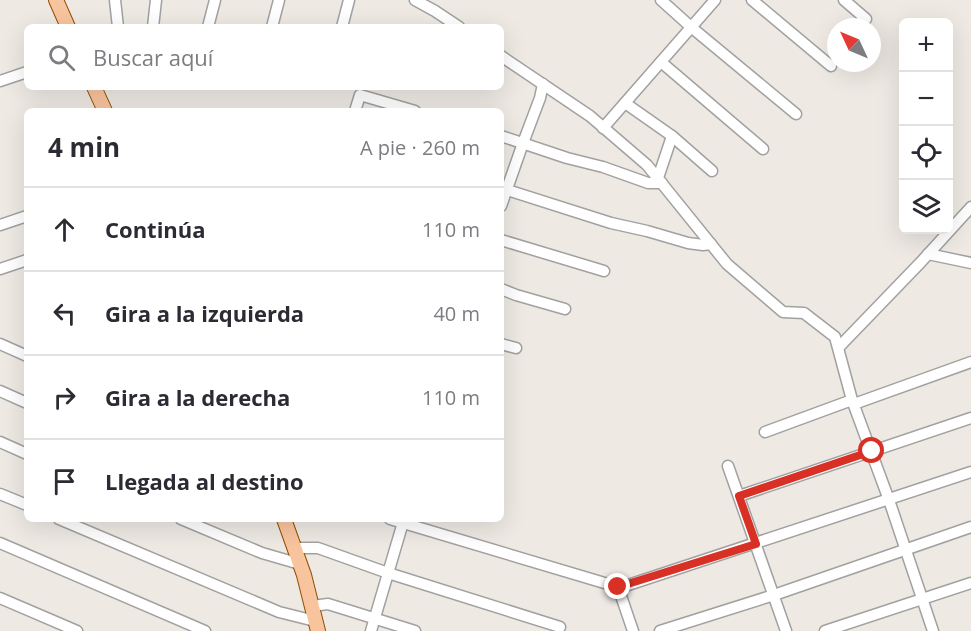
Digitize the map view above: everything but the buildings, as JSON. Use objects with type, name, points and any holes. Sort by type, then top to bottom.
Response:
[{"type":"main road","points":[[56,0],[67,24]]},
{"type":"main road","points":[[95,90],[104,108]]},
{"type":"main road","points":[[285,522],[300,564],[317,626]]},
{"type":"street","points":[[115,0],[118,24]]},
{"type":"street","points":[[153,24],[156,0]]},
{"type":"street","points":[[209,24],[214,0]]},
{"type":"street","points":[[273,24],[279,0]]},
{"type":"street","points":[[343,24],[349,0]]},
{"type":"street","points":[[415,0],[454,24]]},
{"type":"street","points":[[661,0],[796,114]]},
{"type":"street","points":[[603,128],[715,0]]},
{"type":"street","points":[[752,0],[827,63]]},
{"type":"street","points":[[844,0],[865,18]]},
{"type":"street","points":[[504,58],[590,116],[647,165],[727,264],[783,312],[804,313],[835,337],[853,402],[906,548],[933,631]]},
{"type":"street","points":[[661,62],[763,149]]},
{"type":"street","points":[[0,81],[24,73]]},
{"type":"street","points":[[543,84],[540,98],[504,189],[675,240],[703,245],[711,244]]},
{"type":"street","points":[[356,108],[360,95],[405,108]]},
{"type":"street","points":[[625,103],[672,136],[712,171]]},
{"type":"street","points":[[660,180],[672,136]]},
{"type":"street","points":[[504,137],[648,183],[660,180]]},
{"type":"street","points":[[839,348],[971,207]]},
{"type":"street","points":[[0,225],[24,217]]},
{"type":"street","points":[[504,241],[604,271]]},
{"type":"street","points":[[928,254],[971,263]]},
{"type":"street","points":[[0,269],[24,261]]},
{"type":"street","points":[[504,290],[565,309]]},
{"type":"street","points":[[0,344],[24,355]]},
{"type":"street","points":[[504,345],[516,348]]},
{"type":"street","points":[[765,432],[971,362]]},
{"type":"street","points":[[0,391],[24,402]]},
{"type":"street","points":[[739,496],[971,418]]},
{"type":"street","points":[[0,442],[24,453]]},
{"type":"street","points":[[728,465],[786,631]]},
{"type":"street","points":[[406,522],[619,588],[971,472]]},
{"type":"street","points":[[0,494],[24,505]]},
{"type":"street","points":[[66,522],[317,626]]},
{"type":"street","points":[[188,522],[262,553],[300,564]]},
{"type":"street","points":[[371,631],[403,522]]},
{"type":"street","points":[[660,631],[971,527]]},
{"type":"street","points":[[0,543],[205,631]]},
{"type":"street","points":[[294,548],[318,548],[388,573],[560,627]]},
{"type":"street","points":[[825,631],[971,583]]},
{"type":"street","points":[[619,588],[633,631]]},
{"type":"street","points":[[0,598],[77,631]]},
{"type":"street","points":[[312,606],[327,604],[415,631]]},
{"type":"route","points":[[618,587],[756,544],[739,496],[872,451]]}]
